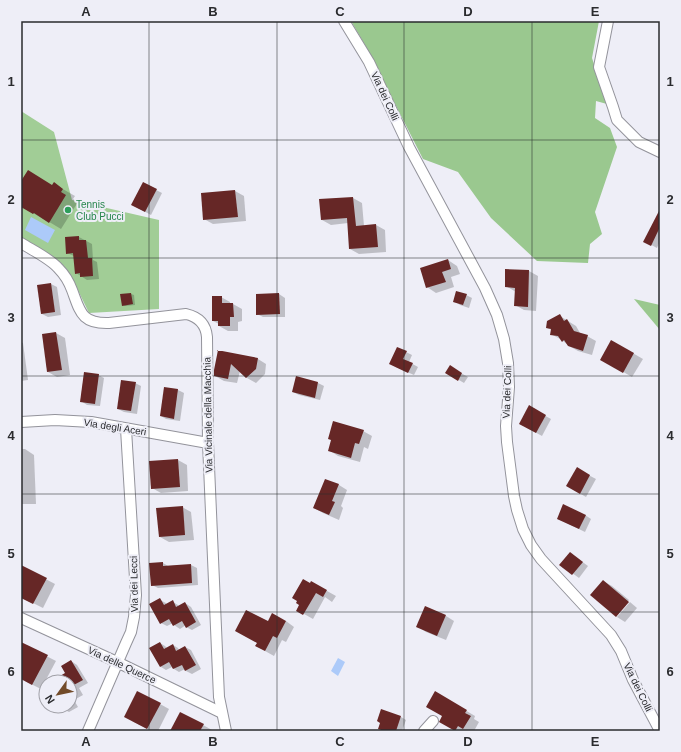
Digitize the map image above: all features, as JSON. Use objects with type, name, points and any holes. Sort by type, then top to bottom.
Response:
[{"type":"street","name":"Via dei Colli","points":[[344,21],[369,62],[409,147],[485,288],[497,316],[508,358],[509,387],[506,426],[507,442],[514,496],[522,529],[541,559],[611,635],[621,651],[633,680],[660,731]]},
{"type":"street","points":[[608,21],[599,67],[614,107],[617,120],[639,142],[660,152]]},
{"type":"street","name":"Via Vicinale della Macchia","points":[[21,243],[58,268],[67,278],[79,309],[84,316],[91,321],[109,323],[182,314],[190,315],[200,320],[206,330],[208,337],[208,443],[219,697],[226,731]]},
{"type":"street","name":"Via degli Aceri","points":[[21,422],[55,420],[91,422],[208,443]]},
{"type":"street","name":"Via dei Lecci","points":[[88,731],[131,632],[136,604],[126,429]]},
{"type":"street","name":"Via delle Querce","points":[[21,618],[117,662],[222,714]]},
{"type":"street","points":[[424,731],[433,721]]},
{"type":"green space","points":[[351,21],[599,21],[592,58],[607,104],[596,101],[595,118],[610,128],[617,147],[595,212],[602,234],[590,244],[588,263],[537,261],[491,218],[458,172],[423,159],[365,45]]},
{"type":"green space","name":"Tennis Club Pucci","points":[[21,111],[54,132],[72,200],[159,220],[159,309],[89,313],[73,280],[21,239]]},
{"type":"green space","points":[[634,299],[660,305],[660,330]]},
{"type":"water","points":[[31,217],[55,230],[48,243],[25,230]]},
{"type":"water","points":[[338,658],[345,662],[338,676],[331,671]]},
{"type":"building","points":[[28,170],[52,185],[54,182],[63,189],[61,192],[66,195],[49,223],[34,213],[33,214],[21,207],[21,181]]},
{"type":"building","points":[[143,182],[157,189],[145,212],[131,205]]},
{"type":"building","points":[[235,190],[238,217],[203,220],[201,193]]},
{"type":"building","points":[[353,197],[356,226],[376,224],[378,247],[349,249],[347,218],[321,220],[319,199]]},
{"type":"building","points":[[660,209],[660,227],[651,246],[643,242]]},
{"type":"building","points":[[79,236],[79,240],[86,240],[88,258],[92,258],[93,276],[80,277],[80,273],[75,274],[73,253],[66,254],[65,237]]},
{"type":"building","points":[[448,259],[451,269],[442,272],[446,282],[426,288],[420,268]]},
{"type":"building","points":[[505,269],[529,270],[528,307],[514,306],[515,288],[505,287]]},
{"type":"building","points":[[51,283],[55,312],[41,314],[37,285]]},
{"type":"building","points":[[456,291],[467,294],[463,305],[453,302]]},
{"type":"building","points":[[131,293],[133,304],[122,306],[120,294]]},
{"type":"building","points":[[279,293],[280,314],[256,315],[256,294]]},
{"type":"building","points":[[212,296],[222,296],[222,303],[233,303],[234,317],[230,317],[230,326],[218,326],[218,321],[212,321]]},
{"type":"building","points":[[560,314],[564,321],[567,319],[574,331],[588,335],[583,351],[568,346],[564,340],[562,342],[558,336],[550,335],[551,329],[546,328],[547,321]]},
{"type":"building","points":[[56,332],[62,370],[47,372],[42,334]]},
{"type":"building","points":[[611,340],[634,353],[623,373],[600,360]]},
{"type":"building","points":[[397,347],[407,351],[403,359],[413,363],[408,373],[389,364]]},
{"type":"building","points":[[218,350],[258,358],[256,369],[246,378],[231,364],[228,379],[214,376]]},
{"type":"building","points":[[450,365],[462,373],[458,381],[445,373]]},
{"type":"building","points":[[84,372],[99,374],[95,404],[80,402]]},
{"type":"building","points":[[296,376],[318,382],[315,398],[292,392]]},
{"type":"building","points":[[121,380],[136,382],[131,411],[117,409]]},
{"type":"building","points":[[164,387],[178,389],[174,419],[160,416]]},
{"type":"building","points":[[529,405],[546,415],[536,433],[519,424]]},
{"type":"building","points":[[333,421],[364,430],[359,444],[355,443],[351,458],[328,451],[331,440],[328,439]]},
{"type":"building","points":[[178,459],[180,487],[151,489],[149,461]]},
{"type":"building","points":[[577,467],[590,475],[580,494],[566,486]]},
{"type":"building","points":[[325,479],[339,484],[332,501],[335,502],[329,515],[313,508]]},
{"type":"building","points":[[563,504],[586,515],[579,529],[557,519]]},
{"type":"building","points":[[183,506],[185,535],[159,537],[156,508]]},
{"type":"building","points":[[570,552],[583,562],[572,575],[559,565]]},
{"type":"building","points":[[163,562],[163,566],[191,564],[192,583],[151,586],[149,563]]},
{"type":"building","points":[[21,565],[47,578],[33,604],[21,598]]},
{"type":"building","points":[[303,579],[310,583],[311,581],[327,590],[323,597],[316,593],[303,615],[296,611],[299,605],[296,603],[297,601],[292,598]]},
{"type":"building","points":[[603,580],[629,602],[616,617],[590,595]]},
{"type":"building","points":[[160,598],[164,605],[173,600],[176,607],[185,602],[196,622],[186,628],[182,621],[173,626],[169,619],[160,624],[149,604]]},
{"type":"building","points":[[425,606],[446,615],[437,636],[416,627]]},
{"type":"building","points":[[246,610],[268,621],[272,613],[286,621],[277,638],[273,636],[265,651],[255,646],[257,643],[235,631]]},
{"type":"building","points":[[21,642],[48,655],[32,685],[21,679]]},
{"type":"building","points":[[160,642],[164,649],[173,644],[176,651],[185,646],[196,665],[185,671],[182,665],[173,669],[169,662],[160,667],[149,648]]},
{"type":"building","points":[[71,660],[83,680],[78,683],[78,674],[63,674],[65,673],[61,666]]},
{"type":"building","points":[[137,691],[161,703],[147,729],[124,717]]},
{"type":"building","points":[[435,691],[467,710],[465,713],[471,716],[463,729],[458,726],[455,731],[439,722],[442,716],[426,707]]},
{"type":"building","points":[[381,709],[401,716],[396,731],[384,731],[378,729],[380,723],[377,721]]},
{"type":"building","points":[[180,712],[204,724],[200,731],[170,731]]},
{"type":"place","name":"Tennis Club Pucci","points":[[68,210]]}]
